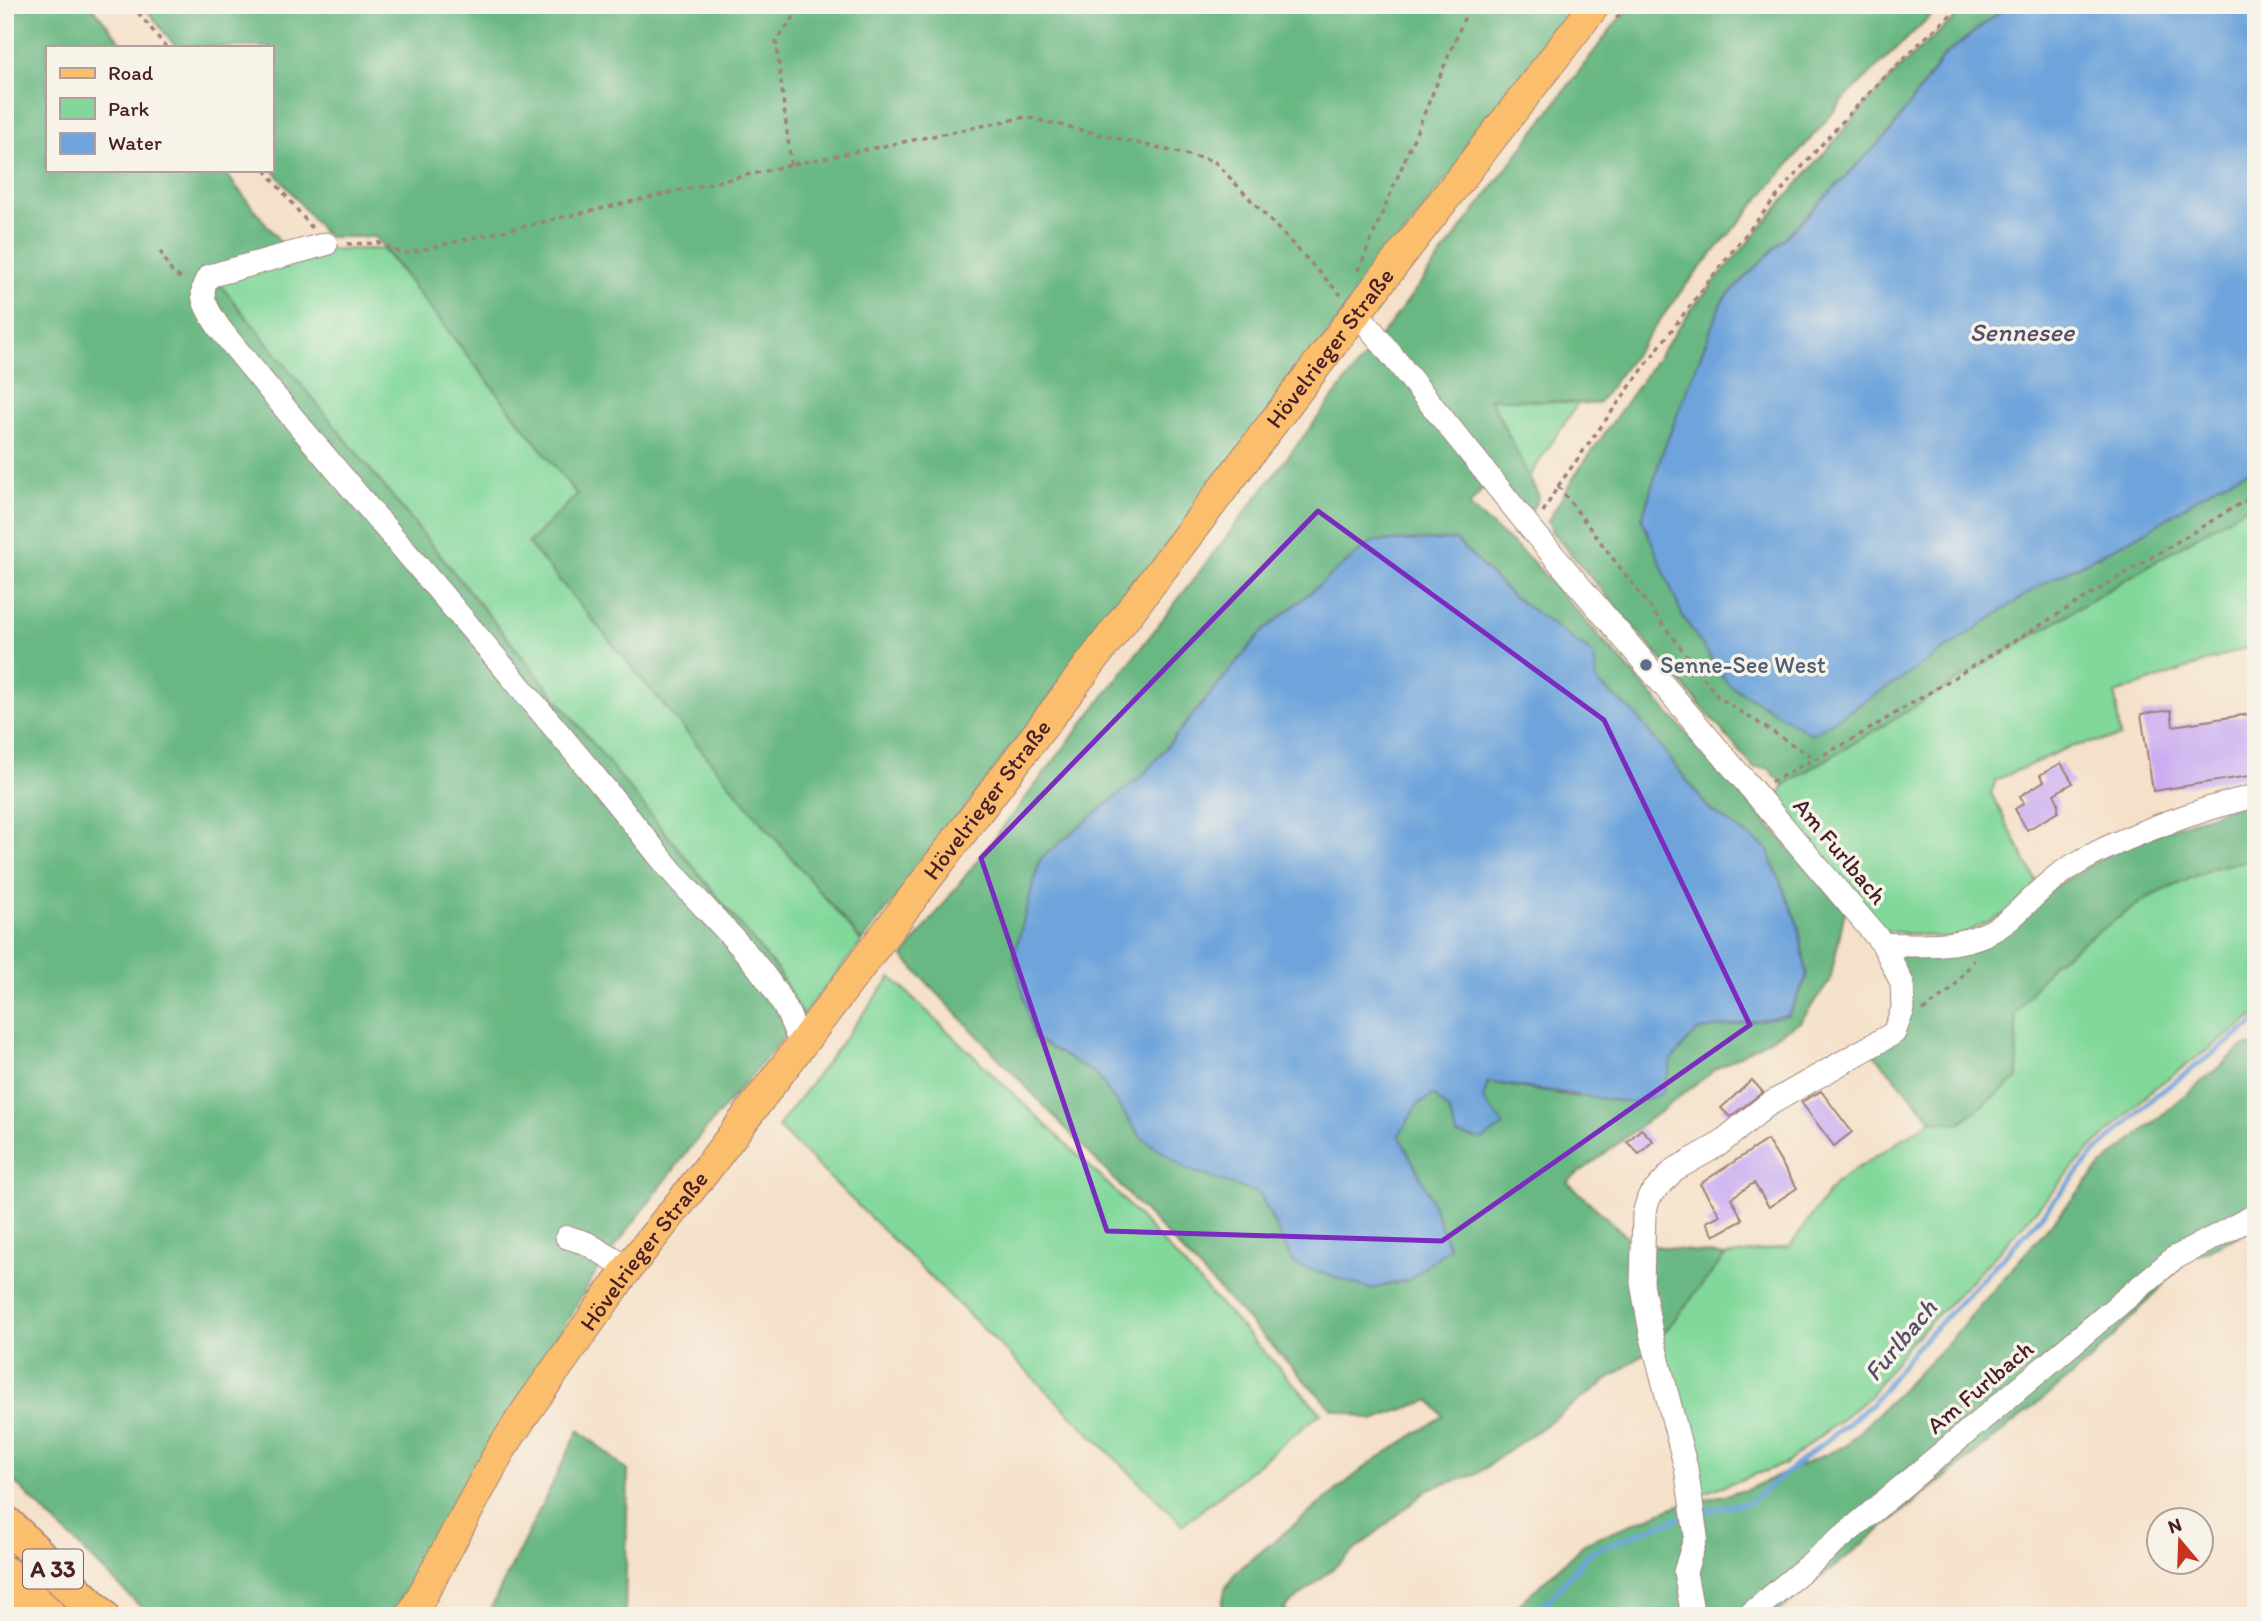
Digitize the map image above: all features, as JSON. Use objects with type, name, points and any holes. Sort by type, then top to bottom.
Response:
[{"type":"highway","name":"A 33","points":[[5,1522],[101,1616]]},
{"type":"highway","name":"A 33","points":[[5,1574],[49,1616]]},
{"type":"main road","name":"Hövelrieger Straße","points":[[411,1616],[500,1451],[628,1268],[703,1174],[1357,312],[1595,5]]},
{"type":"street","points":[[326,244],[209,276],[203,287],[203,299],[220,329],[320,453],[433,581],[667,867],[761,971],[784,1005],[800,1043]]},
{"type":"street","name":"Am Furlbach","points":[[1357,312],[1532,530],[1757,792],[1883,944],[1902,983],[1903,1009],[1894,1033]]},
{"type":"street","points":[[1883,944],[1954,944],[1991,930],[2010,919],[2031,896],[2074,864],[2126,839],[2256,796]]},
{"type":"street","points":[[1693,1616],[1685,1572],[1696,1536],[1686,1468],[1651,1333],[1642,1283],[1641,1232],[1649,1197],[1674,1170],[1718,1145],[1766,1106],[1894,1033]]},
{"type":"street","name":"Am Furlbach","points":[[1748,1616],[2173,1259],[2256,1215]]},
{"type":"street","points":[[566,1237],[586,1242],[628,1268]]},
{"type":"path","points":[[132,5],[165,46]]},
{"type":"path","points":[[791,165],[776,41],[803,5]]},
{"type":"path","points":[[1357,312],[1358,268],[1466,14],[1476,5]]},
{"type":"path","points":[[1532,530],[1558,486],[1689,304],[1863,98],[1962,5]]},
{"type":"path","points":[[267,172],[326,244],[381,243],[403,254],[791,165],[1026,117],[1214,162],[1357,312]]},
{"type":"path","points":[[160,251],[173,274],[203,287]]},
{"type":"path","points":[[1558,486],[1718,697],[1815,759]]},
{"type":"path","points":[[1757,792],[1785,772],[1848,742],[2256,494]]},
{"type":"path","points":[[1894,1033],[1952,989],[1978,955],[1991,930]]},
{"type":"highlighted area","points":[[1318,511],[1604,720],[1750,1025],[1442,1241],[1107,1231],[981,858]]},
{"type":"green space","points":[[5,5],[91,5],[124,46],[46,46],[46,172],[225,172],[289,253],[212,275],[778,971],[802,1016],[694,1143],[596,1272],[391,1616],[150,1616],[5,1473]]},
{"type":"green space","points":[[143,5],[1580,5],[862,942],[528,543],[577,495],[375,237],[327,237],[273,170],[273,46],[175,46]]},
{"type":"green space","points":[[1635,5],[1942,5],[1847,96],[1685,286],[1598,404],[1490,398],[1539,497],[1528,516],[1495,473],[1469,506],[1532,561],[1845,910],[1830,981],[1800,1022],[1716,1069],[1567,1182],[1634,1243],[1725,1256],[1651,1349],[1475,1475],[1430,1488],[1284,1609],[1290,1616],[1220,1616],[1225,1589],[1236,1572],[1369,1464],[1443,1416],[1430,1400],[1373,1420],[1331,1408],[903,957],[1390,324],[1617,21]],"holes":[[[1456,540],[1511,595],[1593,655],[1597,682],[1635,714],[1709,809],[1767,849],[1798,925],[1807,977],[1788,1015],[1697,1031],[1672,1059],[1576,1097],[1488,1082],[1483,1099],[1457,1135],[1449,1111],[1434,1095],[1419,1103],[1398,1134],[1428,1192],[1409,1280],[1371,1289],[1294,1264],[1260,1194],[1188,1169],[1141,1137],[1096,1074],[1034,1038],[1014,956],[1040,859],[1144,774],[1262,632]]]},
{"type":"green space","points":[[1970,5],[2008,5],[1944,56],[1890,132],[1722,301],[1662,454],[1642,519],[1812,734],[1907,675],[2040,585],[2147,531],[2217,485],[2256,467],[2256,501],[1784,785],[1768,768],[1754,768],[1552,532],[1548,521],[1574,477],[1693,307],[1866,104],[1913,55]]},
{"type":"green space","points":[[383,249],[578,495],[529,543],[862,942],[802,1016],[778,971],[212,275],[302,250]]},
{"type":"green space","points":[[1489,398],[1578,403],[1529,477]]},
{"type":"green space","points":[[2256,501],[2256,644],[2115,694],[2120,737],[2069,747],[1996,780],[1991,793],[2038,885],[2007,913],[1952,939],[1881,930],[1777,802],[1784,785]]},
{"type":"green space","points":[[2256,799],[2256,858],[2213,868],[2147,898],[2053,963],[2015,1014],[2018,1078],[1958,1124],[1932,1120],[1869,1048],[1895,1034],[1897,953],[1955,947],[2125,844]]},
{"type":"green space","points":[[2256,858],[2256,1015],[2152,1090],[2082,1158],[1998,1253],[1907,1346],[1869,1397],[1785,1464],[1700,1494],[1659,1338],[1725,1256],[1790,1246],[1836,1182],[1932,1120],[1958,1124],[2018,1078],[2015,1013],[2053,963],[2147,898],[2213,868]]},
{"type":"green space","points":[[891,977],[1111,1187],[1321,1413],[1183,1525],[778,1127]]},
{"type":"green space","points":[[2256,1045],[2256,1228],[2187,1260],[2089,1362],[1773,1616],[1507,1616],[1586,1542],[1676,1506],[1746,1490],[1845,1446],[1945,1346],[2101,1166],[2243,1047]]},
{"type":"green space","points":[[579,1430],[628,1471],[625,1616],[487,1616]]},
{"type":"water","name":"Sennesee","points":[[2008,5],[2256,5],[2256,467],[2217,485],[2147,531],[2040,585],[1907,675],[1812,734],[1728,684],[1682,615],[1642,519],[1662,454],[1722,301],[1890,132],[1944,56]]},
{"type":"water","points":[[1456,540],[1511,595],[1594,655],[1597,682],[1635,714],[1709,809],[1767,849],[1798,925],[1807,977],[1788,1015],[1697,1031],[1672,1059],[1662,1094],[1632,1103],[1488,1082],[1483,1099],[1504,1126],[1482,1140],[1457,1135],[1449,1111],[1434,1095],[1419,1103],[1399,1135],[1428,1192],[1449,1248],[1409,1280],[1370,1289],[1294,1264],[1260,1194],[1187,1169],[1141,1137],[1096,1074],[1034,1038],[1014,956],[1040,859],[1144,774],[1262,632],[1373,541]]},
{"type":"building","points":[[2171,710],[2173,726],[2256,713],[2256,775],[2153,791],[2141,714]]},
{"type":"building","points":[[2061,763],[2073,783],[2054,794],[2058,802],[2058,812],[2027,830],[2015,809],[2024,803],[2020,796],[2044,781],[2040,775]]},
{"type":"building","points":[[1752,1080],[1763,1092],[1730,1117],[1721,1108]]},
{"type":"building","points":[[1821,1091],[1852,1132],[1834,1146],[1801,1102]]},
{"type":"building","points":[[1641,1129],[1653,1141],[1639,1154],[1627,1142]]},
{"type":"building","points":[[1767,1140],[1797,1188],[1769,1207],[1754,1183],[1731,1198],[1743,1220],[1714,1236],[1706,1222],[1720,1215],[1700,1184]]},
{"type":"waterway","name":"Furlbach","points":[[1699,1512],[1750,1502],[1872,1404],[1913,1351],[2027,1232],[2092,1156],[2155,1096],[2256,1022]]},
{"type":"waterway","name":"Furlbach","points":[[1535,1616],[1590,1552],[1686,1515]]},
{"type":"place","name":"Senne-See West","points":[[1646,665]]}]
